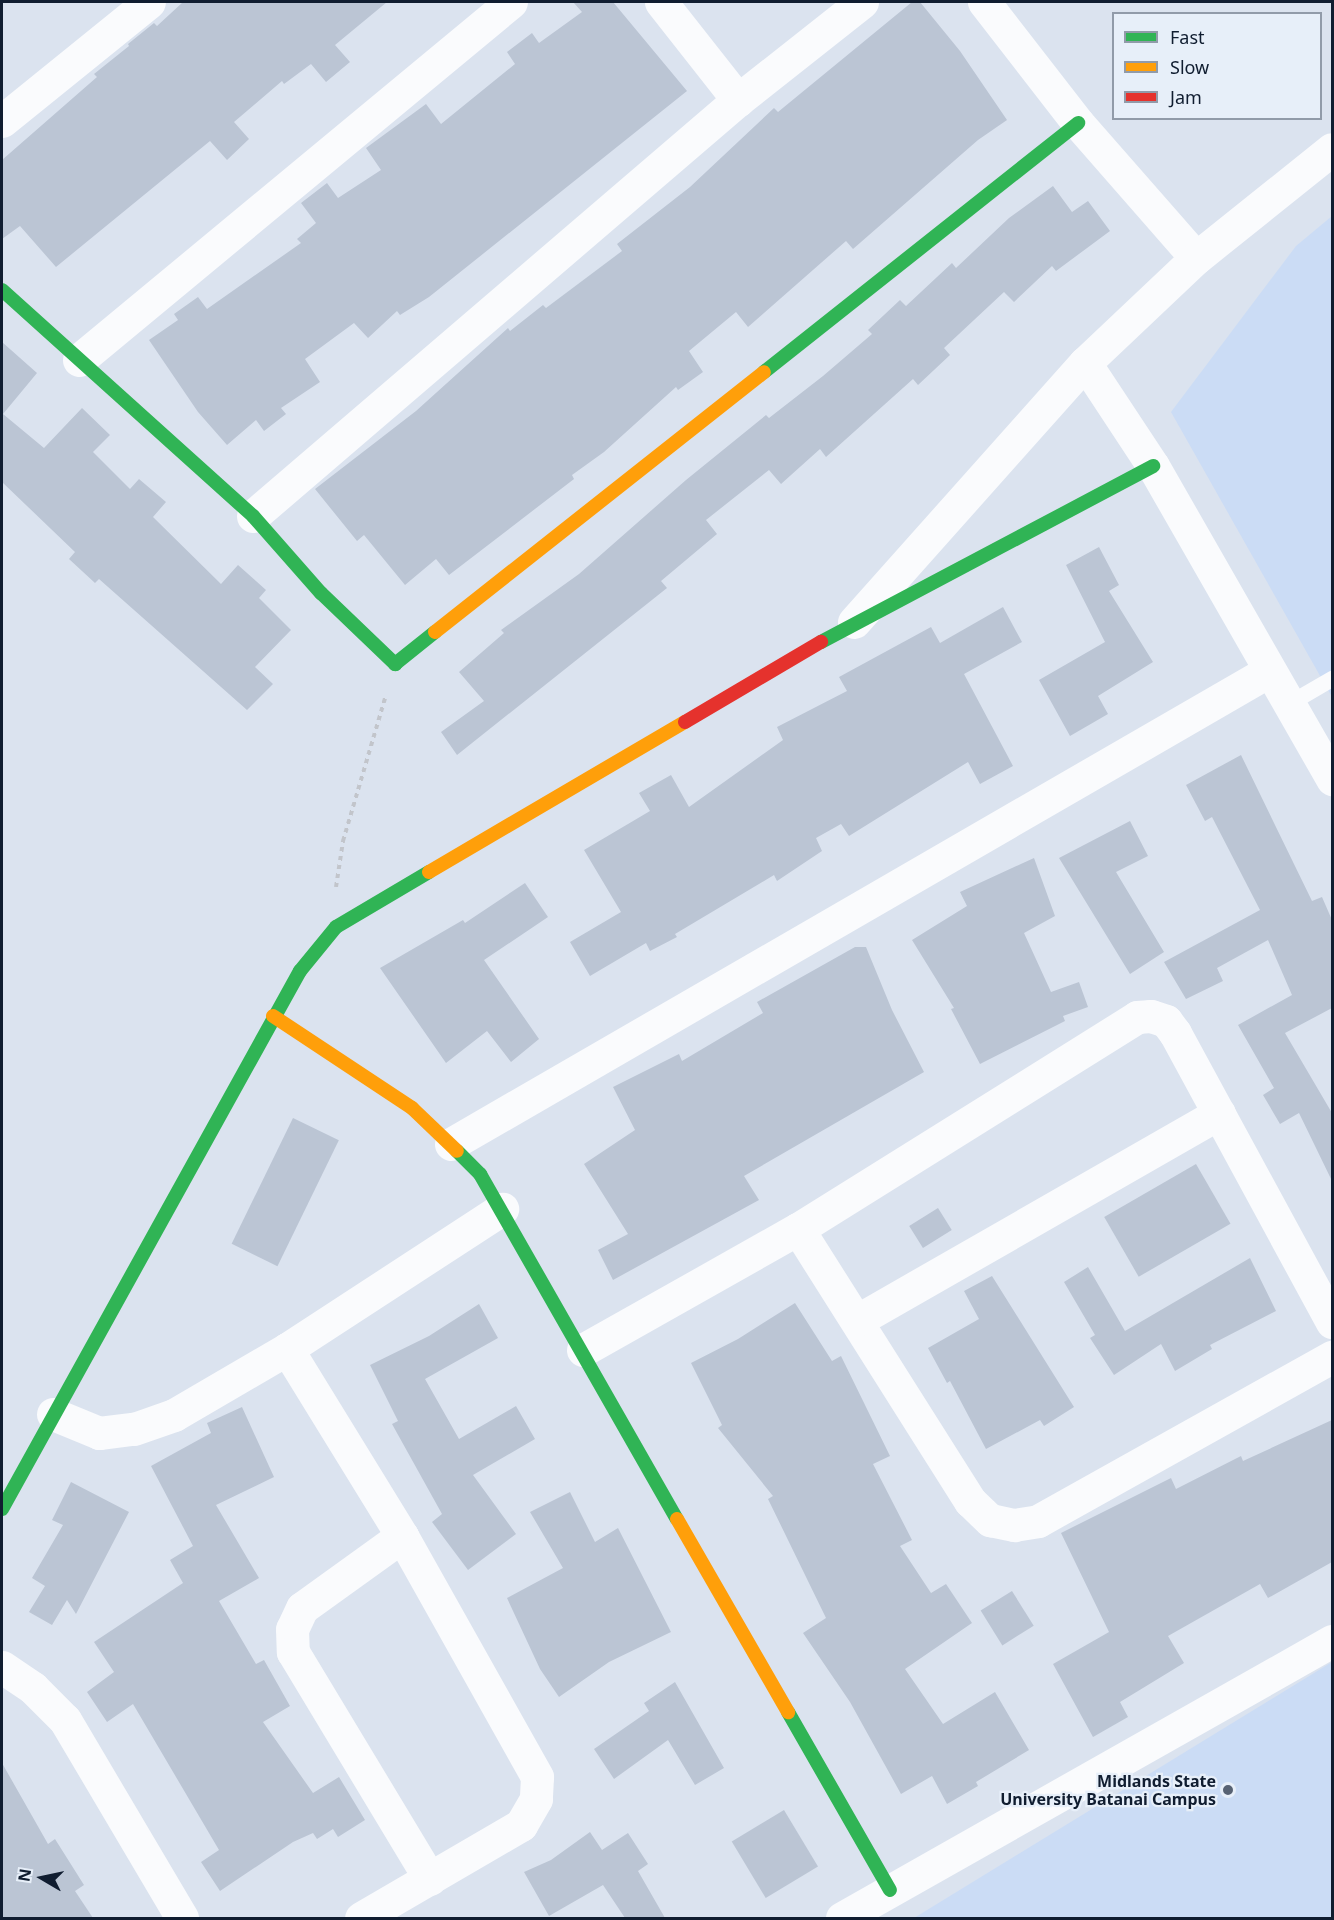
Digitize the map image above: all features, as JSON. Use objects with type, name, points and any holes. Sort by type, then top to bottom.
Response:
[{"type":"street","points":[[2,121],[149,2]]},
{"type":"street","points":[[79,360],[512,2]]},
{"type":"street","points":[[661,2],[738,100]]},
{"type":"street","points":[[253,516],[738,100],[862,2]]},
{"type":"street","points":[[984,2],[1078,123],[1196,258]]},
{"type":"street","points":[[2,290],[253,516],[321,593],[395,664],[1078,123]]},
{"type":"street","points":[[853,623],[1085,363],[1196,258],[1332,149]]},
{"type":"street","points":[[1085,363],[1153,466],[1332,779]]},
{"type":"street","points":[[2,1509],[273,1016],[300,971],[336,927],[853,623],[1153,466]]},
{"type":"street","points":[[451,1144],[1269,671]]},
{"type":"street","points":[[273,1016],[412,1108],[480,1174],[583,1350],[890,1890]]},
{"type":"street","points":[[583,1350],[798,1229],[1137,1017],[1166,1021],[1219,1113],[1332,1322]]},
{"type":"street","points":[[858,1320],[1219,1113]]},
{"type":"street","points":[[53,1414],[99,1433],[134,1429],[174,1414],[287,1349],[502,1209]]},
{"type":"street","points":[[798,1229],[858,1320],[970,1501],[990,1520],[1014,1525],[1038,1521],[1332,1357]]},
{"type":"street","points":[[287,1349],[402,1536],[537,1777],[536,1799],[521,1825],[360,1918]]},
{"type":"street","points":[[402,1536],[302,1608],[292,1629],[292,1652],[430,1879]]},
{"type":"street","points":[[842,1918],[1332,1641]]},
{"type":"street","points":[[2,1667],[33,1688],[65,1720],[182,1918]]},
{"type":"lane","points":[[1289,704],[1332,680]]},
{"type":"path","points":[[336,927],[336,877],[342,841],[395,664]]},
{"type":"shaded area","points":[[1332,216],[1332,697],[1171,412],[1296,246]]},
{"type":"shaded area","name":"Midlands State University Batanai Campus","points":[[1332,1662],[1332,1918],[914,1918]]},
{"type":"building","points":[[183,2],[387,2],[335,45],[350,62],[326,82],[311,64],[284,84],[282,81],[234,122],[249,139],[227,160],[210,141],[56,267],[20,226],[2,239],[2,160],[97,77],[94,74],[129,46],[128,44],[154,23],[157,26]]},
{"type":"building","points":[[573,2],[613,2],[687,91],[429,297],[400,315],[397,311],[368,338],[354,323],[305,359],[320,382],[281,408],[286,414],[264,431],[256,420],[227,445],[198,412],[149,340],[178,320],[174,314],[198,297],[207,309],[301,243],[297,239],[316,223],[301,203],[327,183],[338,198],[381,170],[366,148],[426,104],[441,124],[515,64],[507,52],[532,33],[539,43],[582,12]]},
{"type":"building","points":[[912,2],[920,2],[960,51],[1007,120],[978,140],[853,249],[846,241],[748,327],[736,312],[689,351],[703,372],[678,390],[676,387],[604,452],[572,475],[574,479],[449,575],[436,559],[405,585],[364,535],[357,541],[315,489],[416,411],[508,328],[510,331],[543,305],[546,308],[622,251],[617,244],[690,187],[774,108],[778,112]]},
{"type":"building","points":[[1053,186],[1072,212],[1088,201],[1110,231],[1056,271],[1052,266],[1014,302],[1004,292],[944,348],[950,355],[918,385],[913,379],[826,457],[820,449],[781,484],[769,470],[706,520],[717,534],[661,581],[667,588],[457,755],[441,732],[484,701],[459,672],[504,633],[501,630],[579,574],[686,480],[766,415],[769,418],[823,376],[872,334],[868,330],[900,300],[906,306],[952,263],[956,268],[1009,218]]},
{"type":"building","points":[[2,342],[37,373],[3,414],[44,448],[82,408],[110,435],[93,452],[130,489],[139,479],[166,502],[153,517],[221,584],[238,565],[266,590],[259,598],[291,630],[255,667],[273,684],[247,710],[99,579],[95,583],[69,559],[75,552],[2,482]]},
{"type":"building","points":[[1099,547],[1119,585],[1109,591],[1153,662],[1098,696],[1108,714],[1070,736],[1039,680],[1105,642],[1066,565]]},
{"type":"building","points":[[1003,607],[1022,642],[964,674],[1013,766],[980,784],[968,762],[849,836],[841,824],[816,838],[822,851],[777,881],[774,875],[675,934],[677,937],[650,951],[646,943],[590,976],[570,942],[621,912],[584,850],[650,811],[639,793],[671,775],[689,807],[783,740],[777,727],[847,691],[839,677],[931,627],[940,643]]},
{"type":"building","points":[[1241,755],[1312,901],[1322,897],[1332,920],[1332,1008],[1285,1033],[1332,1113],[1332,1181],[1299,1113],[1280,1124],[1263,1095],[1274,1088],[1238,1025],[1292,995],[1268,940],[1217,968],[1223,981],[1186,999],[1164,962],[1260,910],[1212,817],[1205,821],[1186,785]]},
{"type":"building","points":[[1130,821],[1148,856],[1116,872],[1164,952],[1130,974],[1059,858]]},
{"type":"building","points":[[1034,858],[1055,916],[1024,933],[1051,992],[1079,982],[1088,1007],[1063,1016],[1065,1021],[980,1064],[951,1009],[954,1008],[912,940],[967,906],[960,892]]},
{"type":"building","points":[[525,883],[548,917],[484,960],[539,1039],[511,1062],[487,1031],[446,1063],[380,968],[463,920],[465,923]]},
{"type":"building","points":[[855,947],[866,947],[892,1010],[924,1072],[744,1176],[759,1200],[613,1280],[598,1250],[628,1234],[584,1164],[635,1130],[613,1087],[679,1054],[682,1061],[763,1013],[757,1002]]},
{"type":"building","points":[[293,1118],[339,1140],[277,1266],[232,1244]]},
{"type":"building","points":[[1196,1164],[1230,1224],[1139,1277],[1104,1217]]},
{"type":"building","points":[[938,1208],[952,1230],[923,1248],[909,1226]]},
{"type":"building","points":[[1250,1258],[1276,1311],[1210,1345],[1212,1349],[1175,1371],[1161,1344],[1114,1375],[1090,1338],[1095,1335],[1064,1282],[1088,1267],[1125,1331]]},
{"type":"building","points":[[992,1276],[1074,1407],[1044,1426],[1040,1420],[986,1449],[950,1381],[947,1383],[928,1348],[979,1319],[964,1291]]},
{"type":"building","points":[[795,1303],[832,1361],[841,1356],[890,1456],[873,1464],[912,1540],[900,1546],[931,1593],[946,1584],[972,1623],[905,1669],[943,1724],[995,1692],[1029,1750],[976,1782],[978,1786],[947,1804],[932,1776],[901,1794],[850,1702],[803,1633],[826,1618],[768,1499],[773,1496],[718,1428],[722,1425],[691,1363],[738,1339]]},
{"type":"building","points":[[479,1304],[498,1338],[425,1379],[459,1439],[516,1406],[535,1439],[473,1475],[516,1534],[468,1570],[432,1522],[442,1514],[392,1424],[398,1421],[370,1365],[429,1336]]},
{"type":"building","points":[[242,1407],[274,1477],[216,1505],[259,1578],[219,1601],[256,1664],[264,1660],[290,1706],[263,1722],[313,1793],[339,1777],[365,1820],[338,1837],[333,1829],[317,1839],[313,1833],[293,1842],[220,1891],[201,1862],[219,1850],[133,1704],[107,1722],[87,1692],[114,1672],[94,1642],[183,1583],[170,1560],[193,1546],[151,1466],[211,1433],[207,1423]]},
{"type":"building","points":[[1332,1420],[1332,1562],[1268,1598],[1260,1584],[1168,1636],[1184,1663],[1120,1702],[1128,1717],[1093,1737],[1053,1664],[1109,1632],[1061,1533],[1171,1478],[1176,1489],[1241,1456],[1243,1461]]},
{"type":"building","points":[[71,1482],[129,1512],[76,1614],[67,1600],[52,1625],[29,1612],[45,1586],[32,1578],[63,1525],[52,1520]]},
{"type":"building","points":[[570,1492],[595,1542],[618,1528],[671,1632],[609,1662],[559,1697],[540,1669],[507,1598],[563,1568],[530,1512]]},
{"type":"building","points":[[1012,1591],[1034,1626],[1002,1645],[981,1611]]},
{"type":"building","points":[[675,1682],[724,1768],[695,1785],[668,1740],[614,1779],[594,1749],[649,1711],[644,1703]]},
{"type":"building","points":[[2,1763],[48,1844],[55,1839],[84,1885],[75,1891],[93,1918],[2,1918]]},
{"type":"building","points":[[784,1810],[818,1867],[766,1898],[732,1841]]},
{"type":"building","points":[[590,1832],[602,1850],[628,1833],[648,1864],[638,1871],[665,1918],[625,1918],[603,1885],[549,1916],[524,1872],[551,1860]]},
{"type":"traffic: fast","points":[[764,372],[1078,123]]},
{"type":"traffic: fast","points":[[2,290],[253,516],[321,593],[395,664],[435,632]]},
{"type":"traffic: fast","points":[[821,642],[1153,466]]},
{"type":"traffic: fast","points":[[2,1509],[300,971],[336,927],[429,872]]},
{"type":"traffic: fast","points":[[457,1151],[480,1174],[677,1519]]},
{"type":"traffic: fast","points":[[788,1712],[890,1890]]},
{"type":"traffic: slow","points":[[435,632],[764,372]]},
{"type":"traffic: slow","points":[[429,872],[685,722]]},
{"type":"traffic: slow","points":[[273,1016],[412,1108],[457,1151]]},
{"type":"traffic: slow","points":[[677,1519],[788,1712]]},
{"type":"traffic: jam","points":[[685,722],[821,642]]},
{"type":"place","name":"Midlands State University Batanai Campus","points":[[1228,1790]]}]
